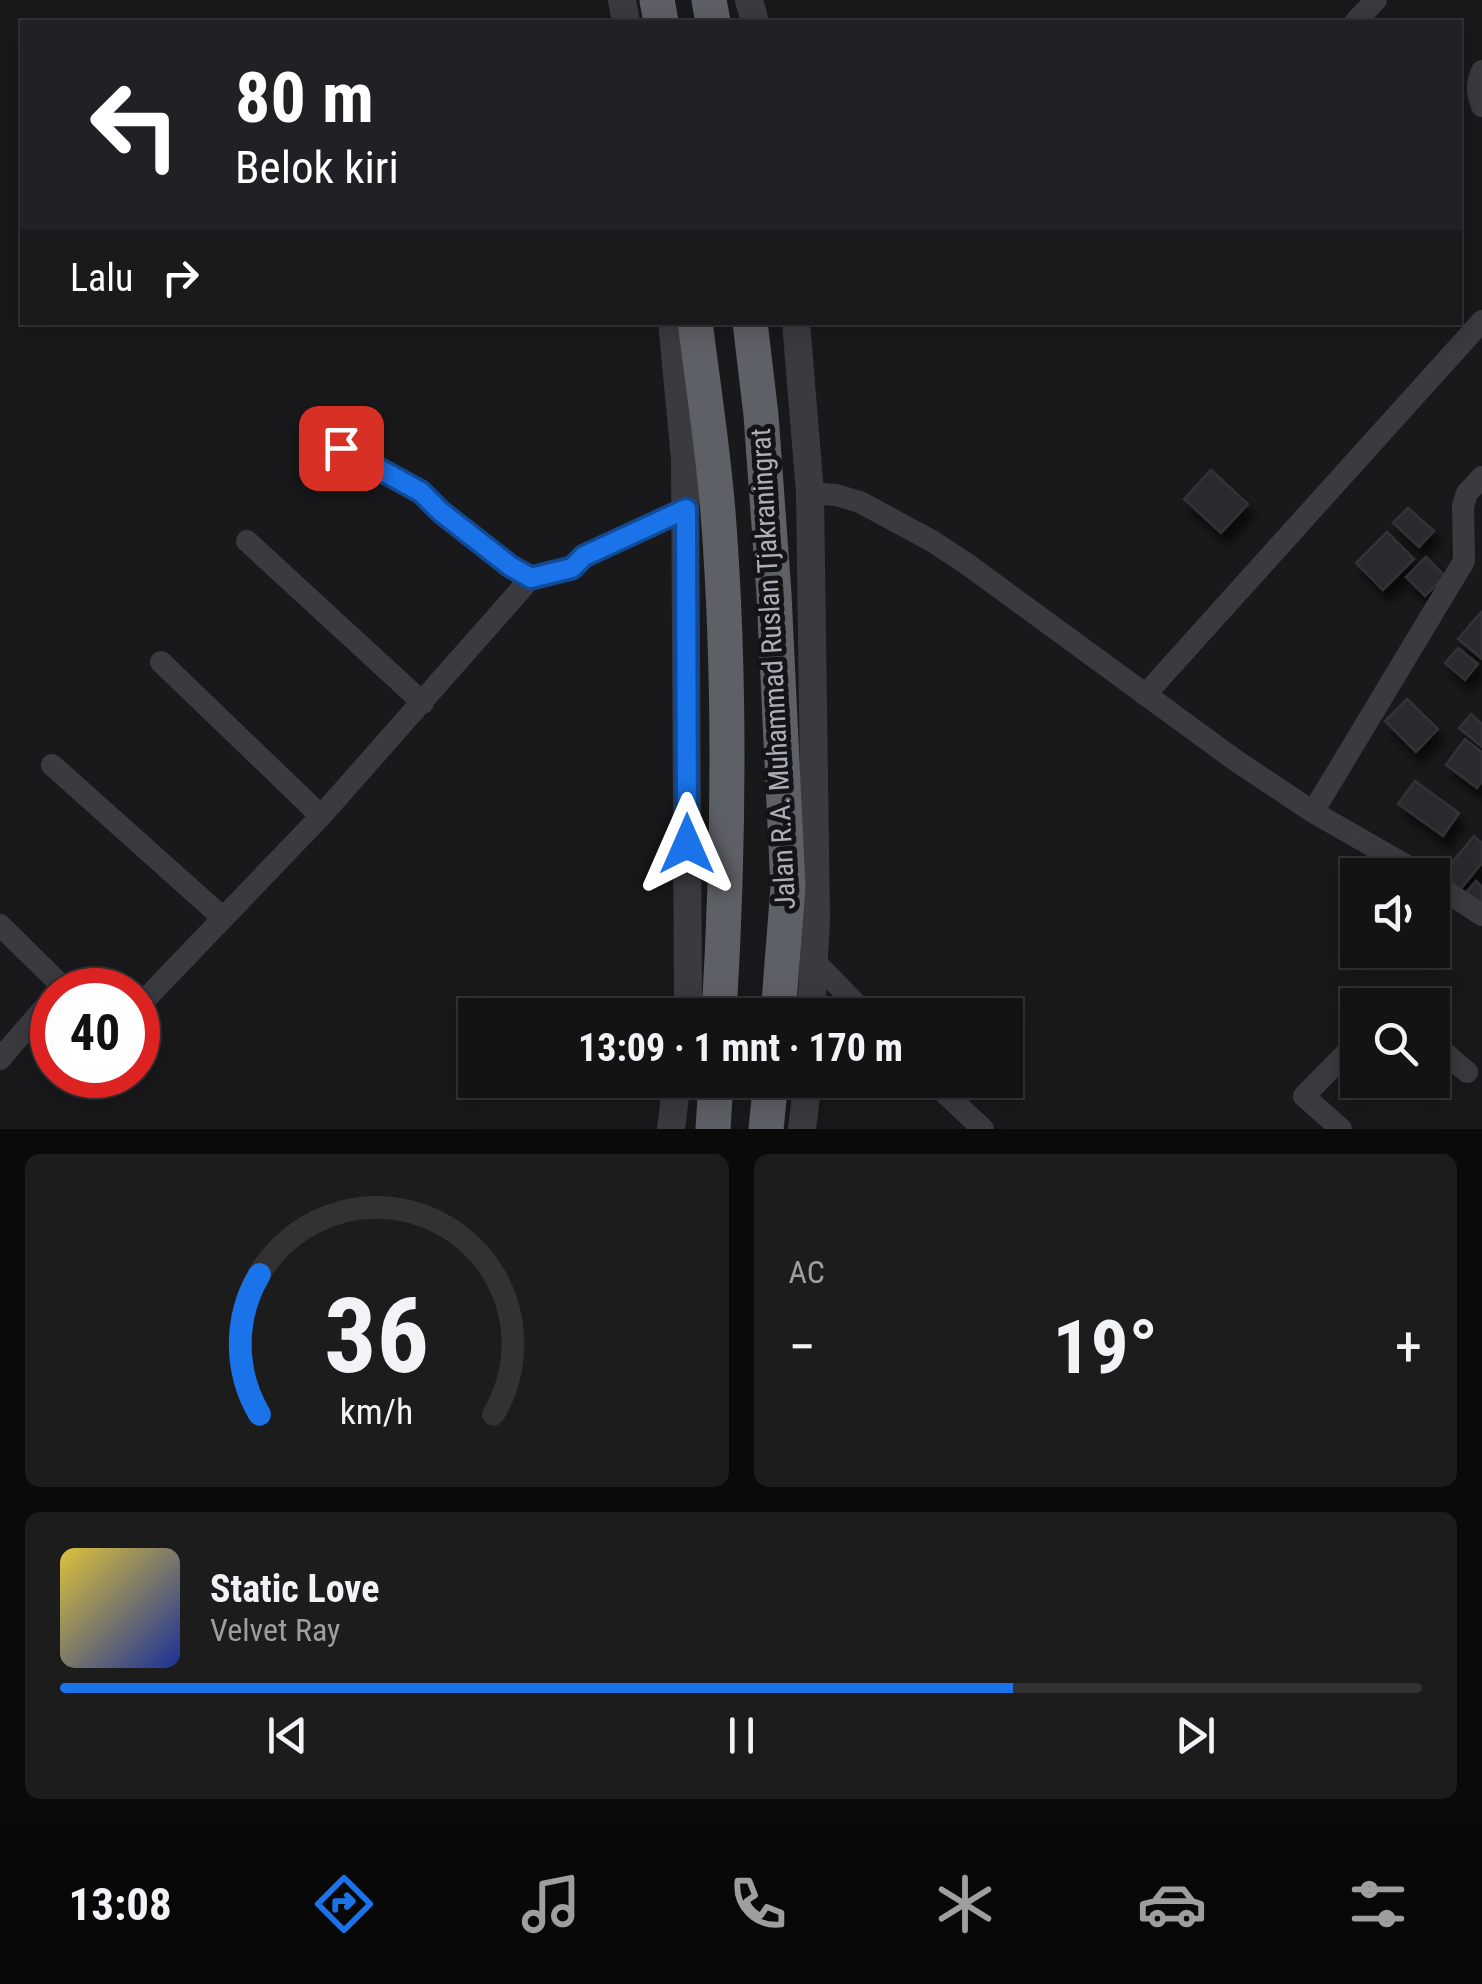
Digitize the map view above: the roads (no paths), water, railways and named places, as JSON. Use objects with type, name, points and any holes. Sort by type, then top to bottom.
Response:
[{"type":"highway","name":"Jalan R.A. Muhammad Ruslan Tjakraningrat","points":[[695,325],[718,510],[728,696],[726,896],[720,998]]},
{"type":"highway","name":"Jalan R.A. Muhammad Ruslan Tjakraningrat","points":[[750,325],[762,415],[774,594],[788,887],[779,998]]},
{"type":"highway","points":[[713,1129],[715,1098]]},
{"type":"highway","points":[[766,1129],[769,1098]]},
{"type":"street","points":[[1357,20],[1376,0]]},
{"type":"street","points":[[1482,71],[1478,96],[1482,106]]},
{"type":"street","points":[[1145,695],[1482,322]]},
{"type":"street","points":[[672,325],[685,459],[688,998]]},
{"type":"street","name":"Jalan R.A. Muhammad Ruslan Tjakraningrat","points":[[796,325],[810,493],[816,919],[812,998]]},
{"type":"street","points":[[341,448],[421,492],[510,566],[531,578]]},
{"type":"street","points":[[1313,812],[1464,560],[1463,506],[1482,477]]},
{"type":"street","points":[[810,493],[860,502],[932,541],[1235,760],[1313,812],[1393,858]]},
{"type":"street","points":[[160,983],[320,816],[531,578],[572,568],[584,556],[686,509]]},
{"type":"street","points":[[247,541],[423,703]]},
{"type":"street","points":[[161,662],[320,816]]},
{"type":"street","points":[[52,765],[222,917]]},
{"type":"street","points":[[1450,894],[1482,916]]},
{"type":"street","points":[[0,925],[39,968]]},
{"type":"street","points":[[814,961],[850,998]]},
{"type":"street","points":[[0,1058],[30,1026]]},
{"type":"street","points":[[1450,1058],[1466,1072]]},
{"type":"street","points":[[1340,1059],[1304,1096],[1342,1129]]},
{"type":"street","points":[[671,1129],[675,1098]]},
{"type":"street","points":[[802,1129],[806,1098]]},
{"type":"street","points":[[949,1098],[983,1129]]}]
